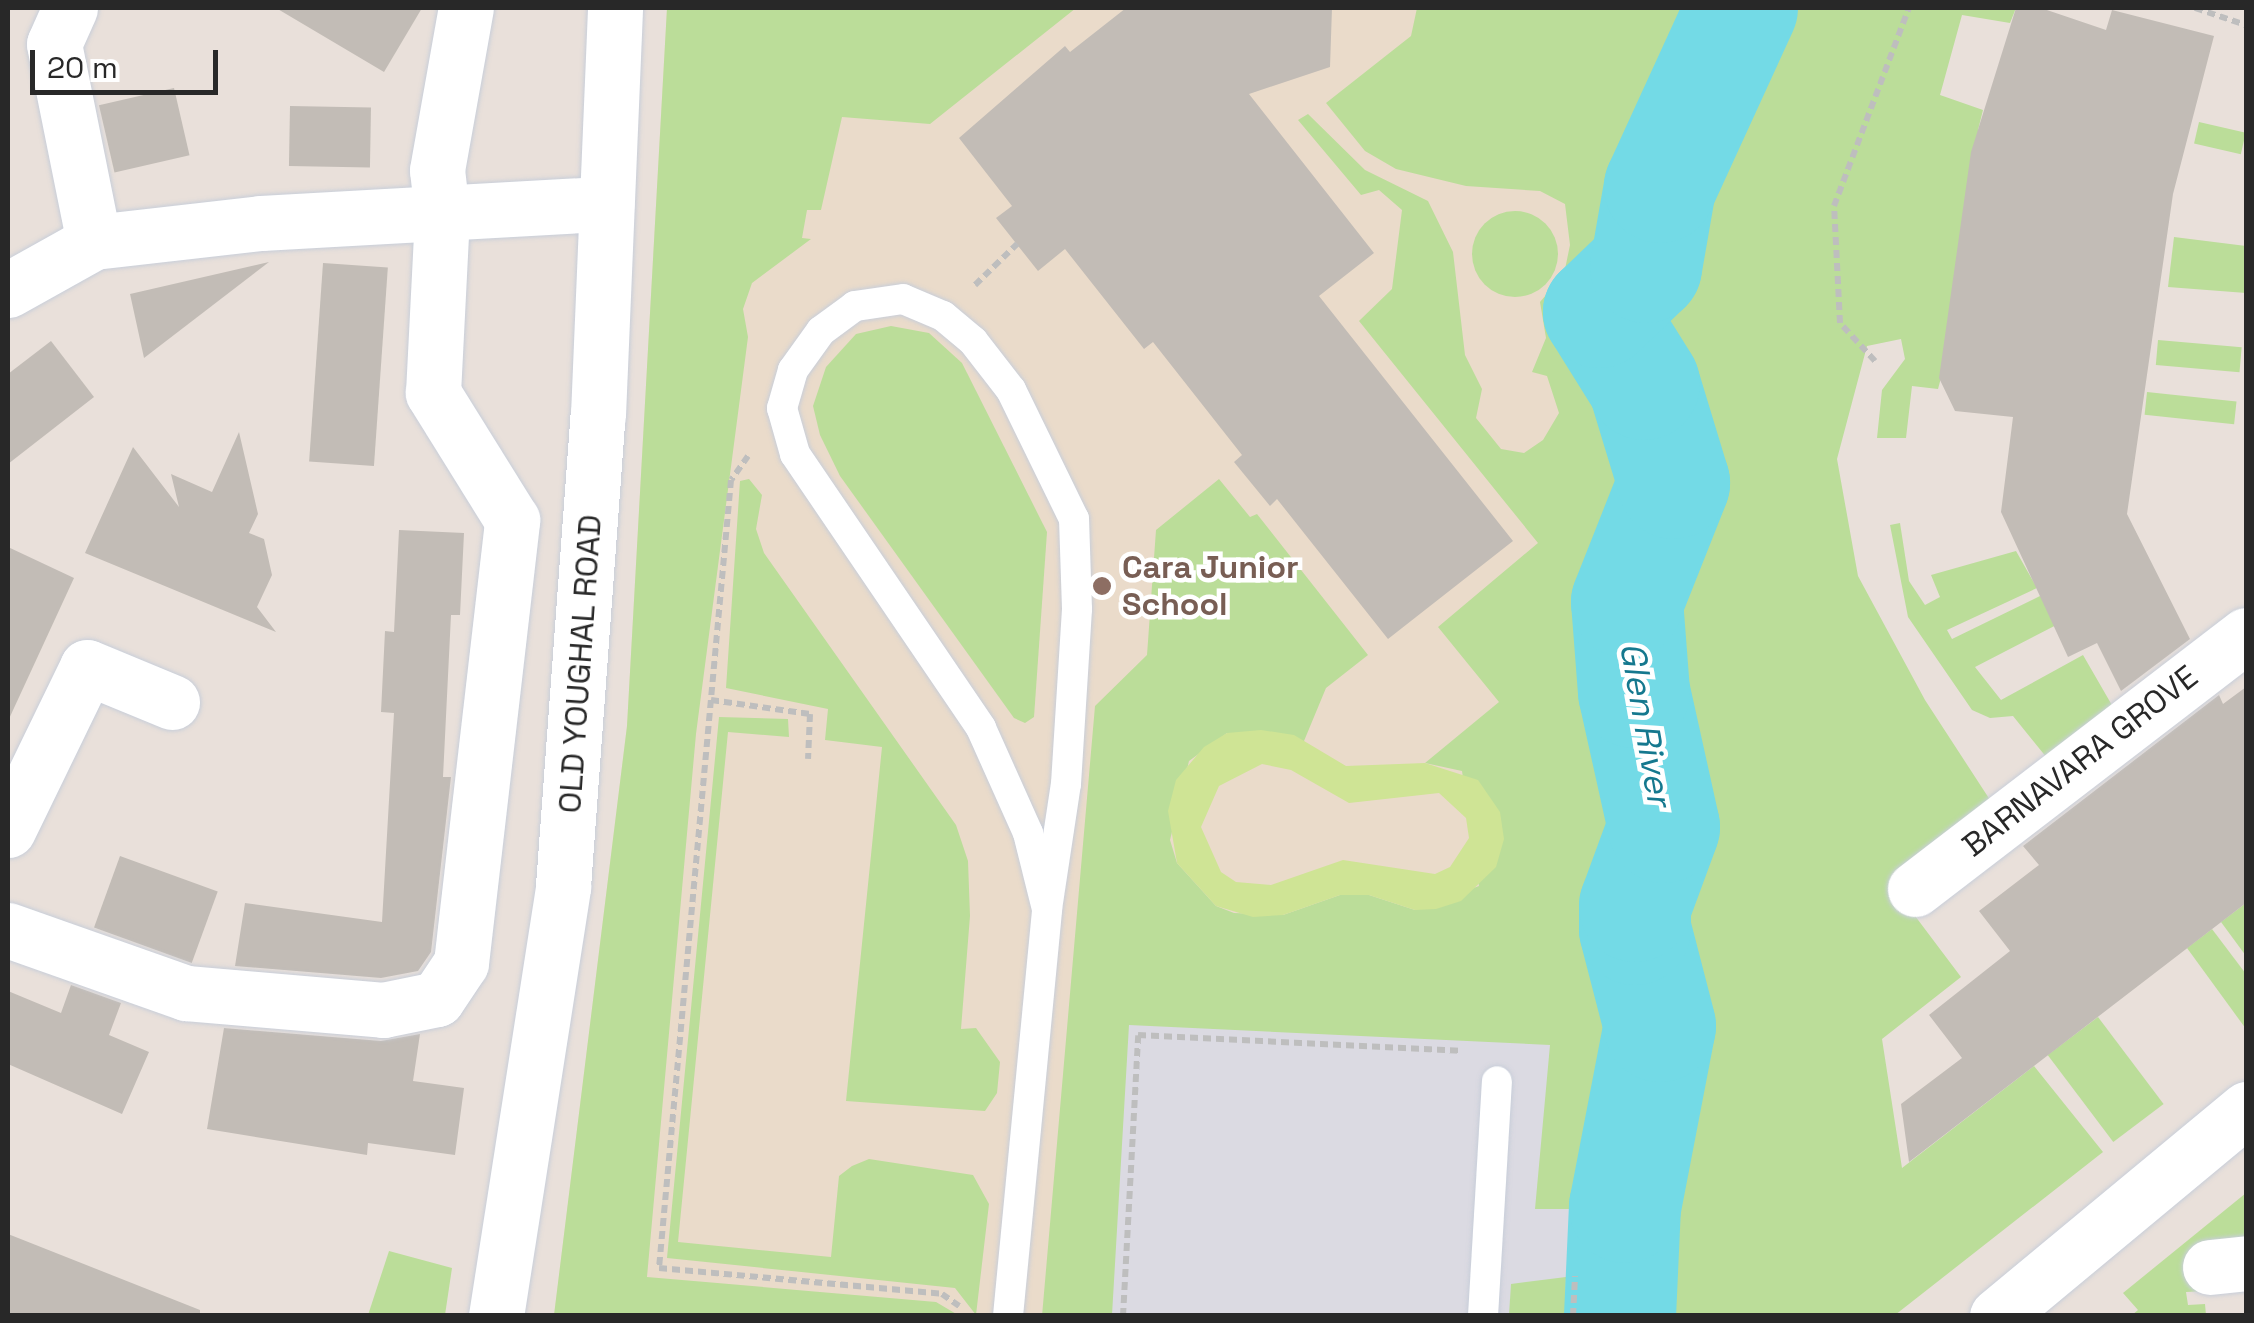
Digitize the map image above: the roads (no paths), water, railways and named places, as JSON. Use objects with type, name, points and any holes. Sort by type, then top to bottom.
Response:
[{"type":"street","points":[[70,8],[54,44],[94,242]]},
{"type":"street","points":[[8,930],[186,993],[383,1010],[437,999],[461,963],[512,520],[433,393],[442,213],[437,170],[466,8]]},
{"type":"street","name":"OLD YOUGHAL ROAD","points":[[496,1316],[563,886],[586,613],[615,8]]},
{"type":"street","points":[[8,290],[94,242],[261,222],[606,204]]},
{"type":"street","name":"BARNAVARA GROVE","points":[[1915,889],[2246,635]]},
{"type":"street","points":[[8,830],[87,666],[172,702]]},
{"type":"street","points":[[1997,1316],[2246,1109]]},
{"type":"lane","points":[[1008,1316],[1047,909],[1066,784],[1077,610],[1074,519],[1012,390],[973,341],[943,316],[904,298],[855,306],[821,331],[793,370],[782,408],[795,454],[981,728],[1028,832],[1047,909]]},
{"type":"lane","points":[[1483,1316],[1497,1081]]},
{"type":"waterway","name":"Glen River","points":[[1620,1316],[1625,1207],[1660,1026],[1635,929],[1635,906],[1664,827],[1634,692],[1627,602],[1674,483],[1644,384],[1599,312],[1646,267],[1660,187],[1742,8]]},
{"type":"place","name":"Cara Junior School","points":[[1102,586]]}]
